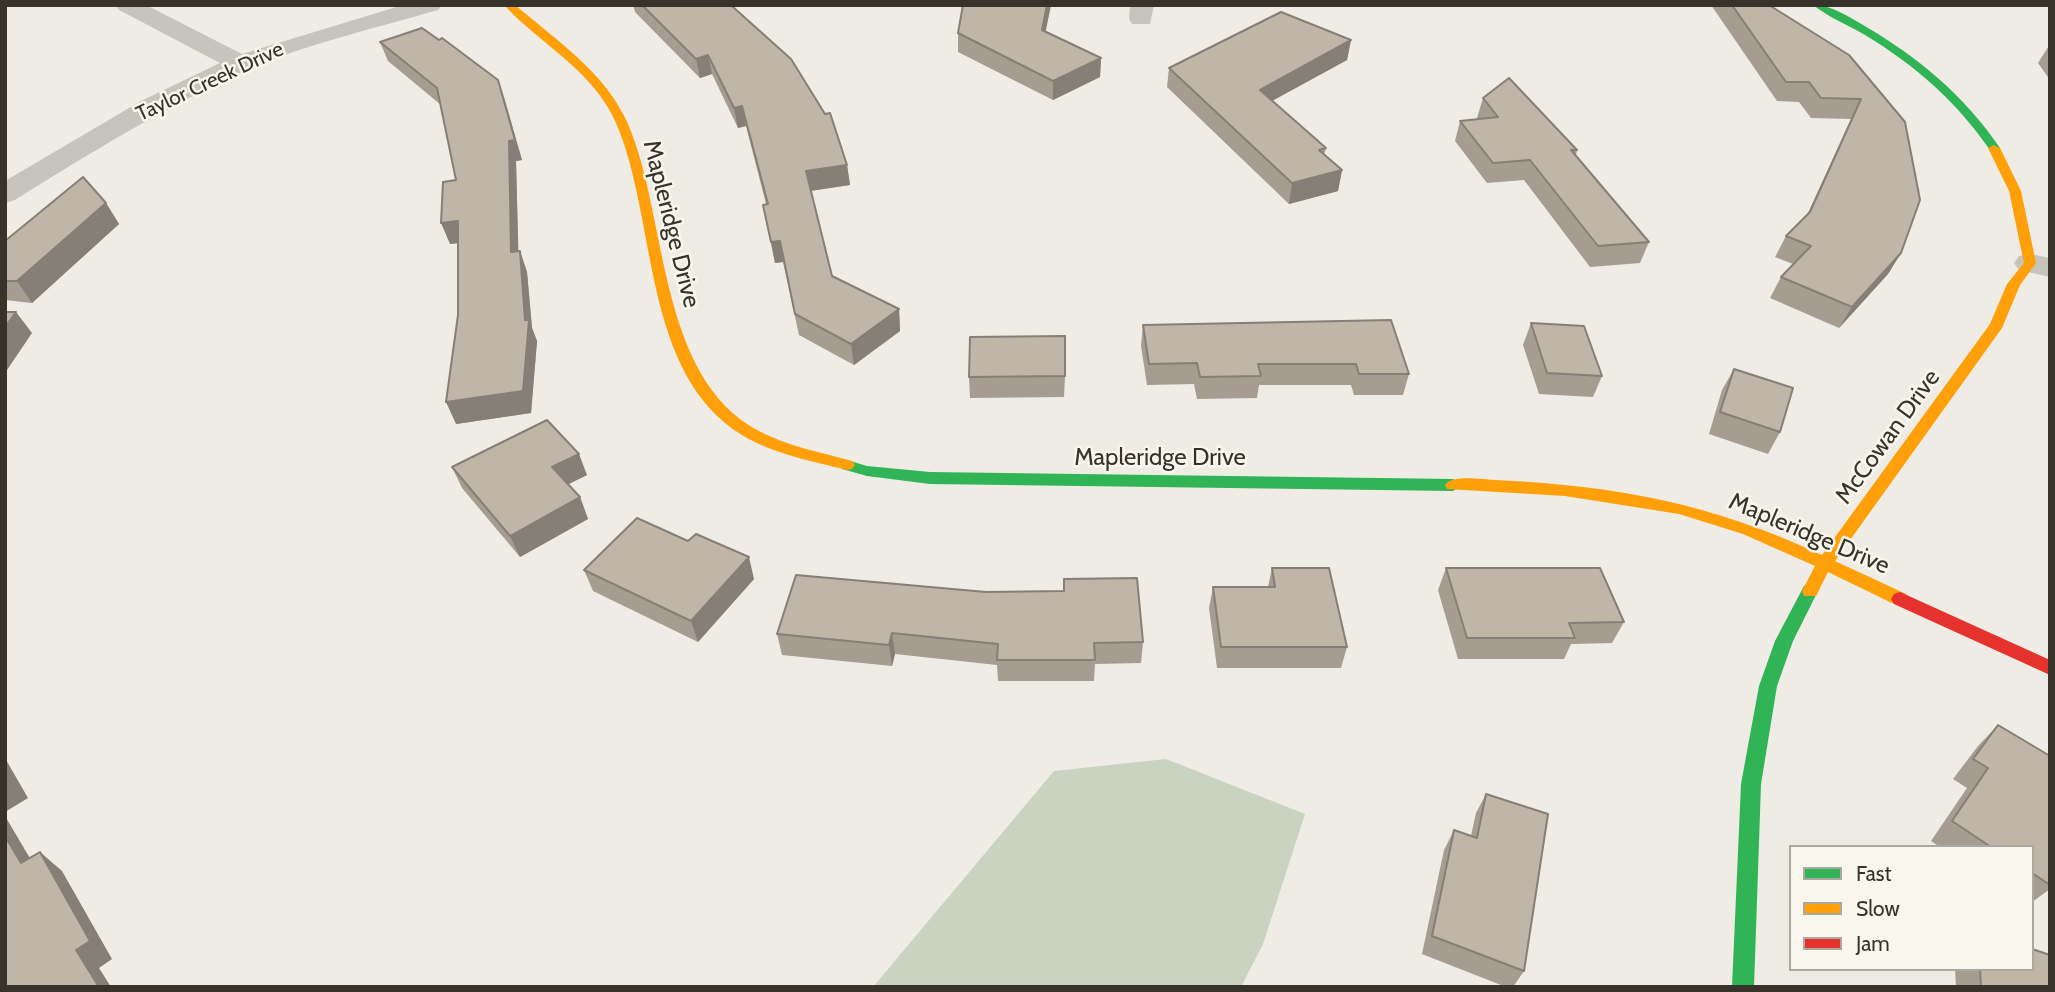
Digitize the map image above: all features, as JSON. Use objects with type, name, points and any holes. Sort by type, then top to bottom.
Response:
[{"type":"street","points":[[127,5],[241,64]]},
{"type":"street","name":"Taylor Creek Drive","points":[[5,194],[177,92],[302,41],[430,5]]},
{"type":"street","name":"Mapleridge Drive","points":[[509,5],[598,85],[621,121],[635,158],[676,340],[691,374],[738,425],[790,450],[867,471],[930,478],[1479,485],[1576,491],[1700,513],[1748,529],[2050,668]]},
{"type":"street","name":"McCowan Drive","points":[[1743,987],[1751,784],[1768,686],[1784,641],[1824,564],[1997,325],[2014,285],[2040,265],[2006,169],[1964,108],[1927,73],[1905,57],[1818,5]]},
{"type":"green space","points":[[1166,759],[1305,814],[1263,944],[1241,987],[873,987],[1054,771]]},
{"type":"building","points":[[642,5],[730,5],[791,59],[825,114],[830,113],[847,165],[806,171],[832,276],[899,309],[851,344],[795,314],[780,241],[771,242],[763,205],[768,204],[742,106],[734,108],[708,55],[696,59]]},
{"type":"building","points":[[963,5],[1047,5],[1042,30],[1101,58],[1053,81],[958,33]]},
{"type":"building","points":[[1732,5],[1769,5],[1849,55],[1905,122],[1920,200],[1901,253],[1852,307],[1781,277],[1811,246],[1786,236],[1810,212],[1861,99],[1821,98],[1809,82],[1786,82]]},
{"type":"building","points":[[1281,12],[1351,40],[1260,90],[1326,148],[1319,150],[1342,170],[1292,183],[1169,68]]},
{"type":"building","points":[[422,28],[439,40],[442,38],[498,80],[515,140],[509,141],[511,252],[520,251],[525,320],[529,320],[523,391],[446,402],[458,315],[458,221],[441,223],[443,182],[456,180],[437,88],[380,42]]},
{"type":"building","points":[[1509,78],[1577,150],[1571,150],[1649,242],[1598,246],[1530,160],[1493,163],[1460,121],[1498,117],[1483,98]]},
{"type":"building","points":[[83,177],[106,203],[17,281],[5,281],[5,241]]},
{"type":"building","points":[[5,312],[16,312],[5,327]]},
{"type":"building","points":[[1391,320],[1409,374],[1359,374],[1356,364],[1258,364],[1261,376],[1200,377],[1197,363],[1149,364],[1143,325]]},
{"type":"building","points":[[1531,323],[1584,326],[1602,376],[1547,373]]},
{"type":"building","points":[[1065,336],[1065,376],[969,377],[970,337]]},
{"type":"building","points":[[1734,369],[1793,388],[1780,432],[1720,412]]},
{"type":"building","points":[[547,420],[579,454],[552,467],[580,497],[510,536],[452,467]]},
{"type":"building","points":[[637,518],[688,541],[696,534],[749,557],[691,621],[584,570]]},
{"type":"building","points":[[1272,568],[1329,568],[1347,647],[1221,647],[1213,587],[1275,587]]},
{"type":"building","points":[[1446,568],[1600,568],[1624,622],[1569,623],[1575,638],[1467,638]]},
{"type":"building","points":[[796,575],[986,592],[1064,591],[1064,579],[1137,578],[1143,642],[1094,643],[1095,660],[997,660],[998,644],[892,633],[889,645],[777,634]]},
{"type":"building","points":[[1998,725],[2050,756],[2050,885],[2034,874],[2034,845],[1988,845],[1952,821],[1988,768],[1973,759]]},
{"type":"building","points":[[1486,794],[1548,814],[1524,971],[1432,936],[1454,830],[1477,838]]},
{"type":"building","points":[[5,836],[21,863],[40,852],[90,941],[76,950],[99,987],[5,987]]},
{"type":"building","points":[[2034,950],[2050,955],[2050,987],[1981,987],[1980,971],[2034,971]]},
{"type":"traffic: fast","points":[[1818,5],[1868,32],[1916,64],[1959,103],[1978,124],[1994,148]]},
{"type":"traffic: fast","points":[[847,465],[867,471],[930,478],[1453,485]]},
{"type":"traffic: fast","points":[[1743,987],[1751,784],[1768,686],[1784,641],[1810,591]]},
{"type":"traffic: slow","points":[[509,5],[587,73],[601,89],[622,123],[636,161],[672,324],[687,362],[708,396],[738,425],[762,439],[847,465]]},
{"type":"traffic: slow","points":[[1810,591],[1824,564],[1997,325],[2014,284],[2030,263],[2015,191],[1994,148]]},
{"type":"traffic: slow","points":[[1453,485],[1565,490],[1679,508],[1749,530],[1900,599]]},
{"type":"traffic: jam","points":[[1900,599],[2050,668]]}]
